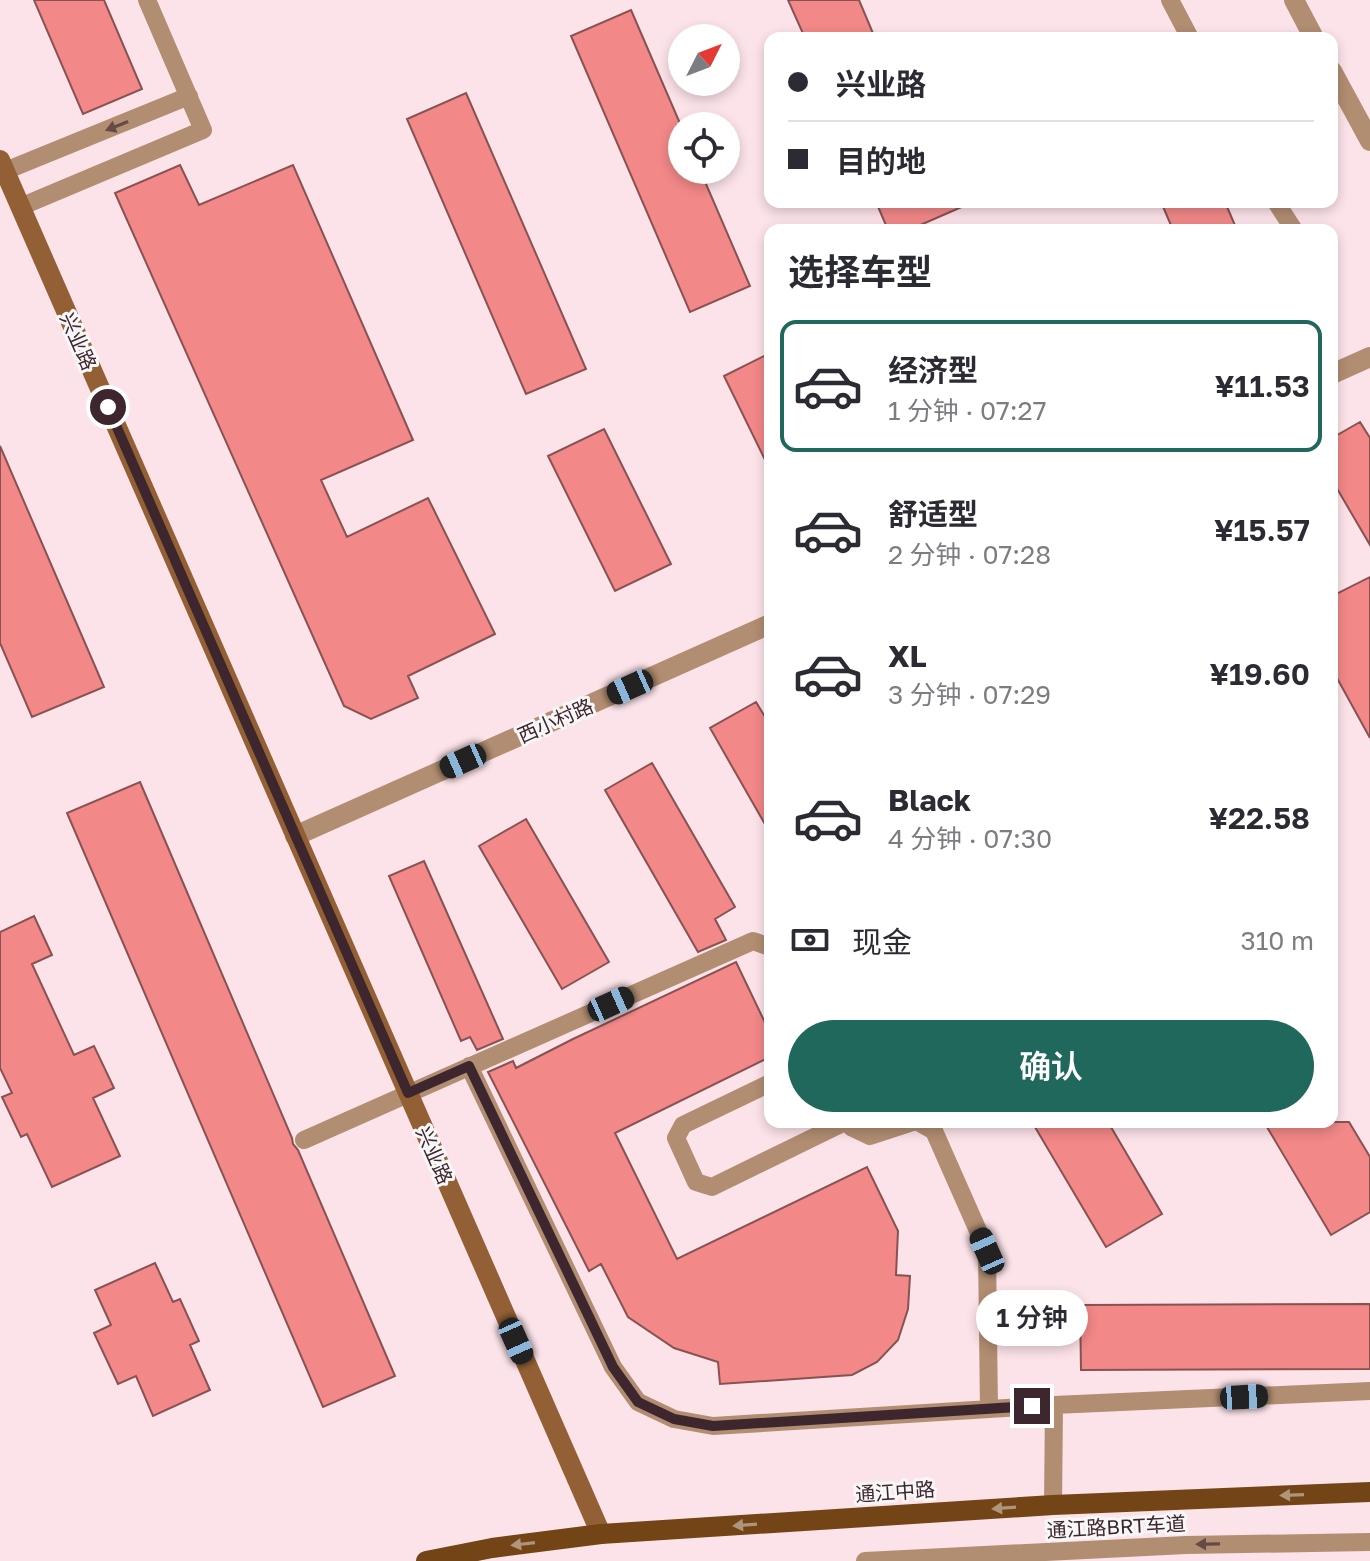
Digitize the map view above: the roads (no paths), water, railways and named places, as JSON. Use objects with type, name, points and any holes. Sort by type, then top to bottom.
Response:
[{"type":"main road","name":"通江中路","points":[[426,1561],[492,1548],[601,1534],[1053,1505],[1370,1492]]},
{"type":"street","points":[[1294,0],[1311,32]]},
{"type":"street","points":[[1338,82],[1370,141]]},
{"type":"street","name":"兴业路","points":[[2,166],[601,1534]]},
{"type":"street","points":[[1338,371],[1370,357]]},
{"type":"street","name":"西小村路","points":[[295,836],[764,627]]},
{"type":"lane","points":[[20,207],[203,130],[147,0]]},
{"type":"lane","points":[[1170,0],[1187,32]]},
{"type":"lane","points":[[2,166],[189,96]]},
{"type":"lane","points":[[304,1140],[753,941],[764,945]]},
{"type":"lane","points":[[469,1066],[613,1367],[638,1402],[674,1419],[713,1426],[1054,1405],[1370,1391]]},
{"type":"lane","points":[[764,1086],[683,1125],[676,1138],[696,1182],[712,1187],[835,1128]]},
{"type":"lane","points":[[853,1128],[870,1136],[896,1128]]},
{"type":"lane","points":[[928,1128],[934,1131],[987,1251],[989,1409]]},
{"type":"lane","points":[[1053,1505],[1054,1405]]},
{"type":"lane","name":"通江路BRT车道","points":[[865,1561],[1186,1545],[1370,1542]]}]
